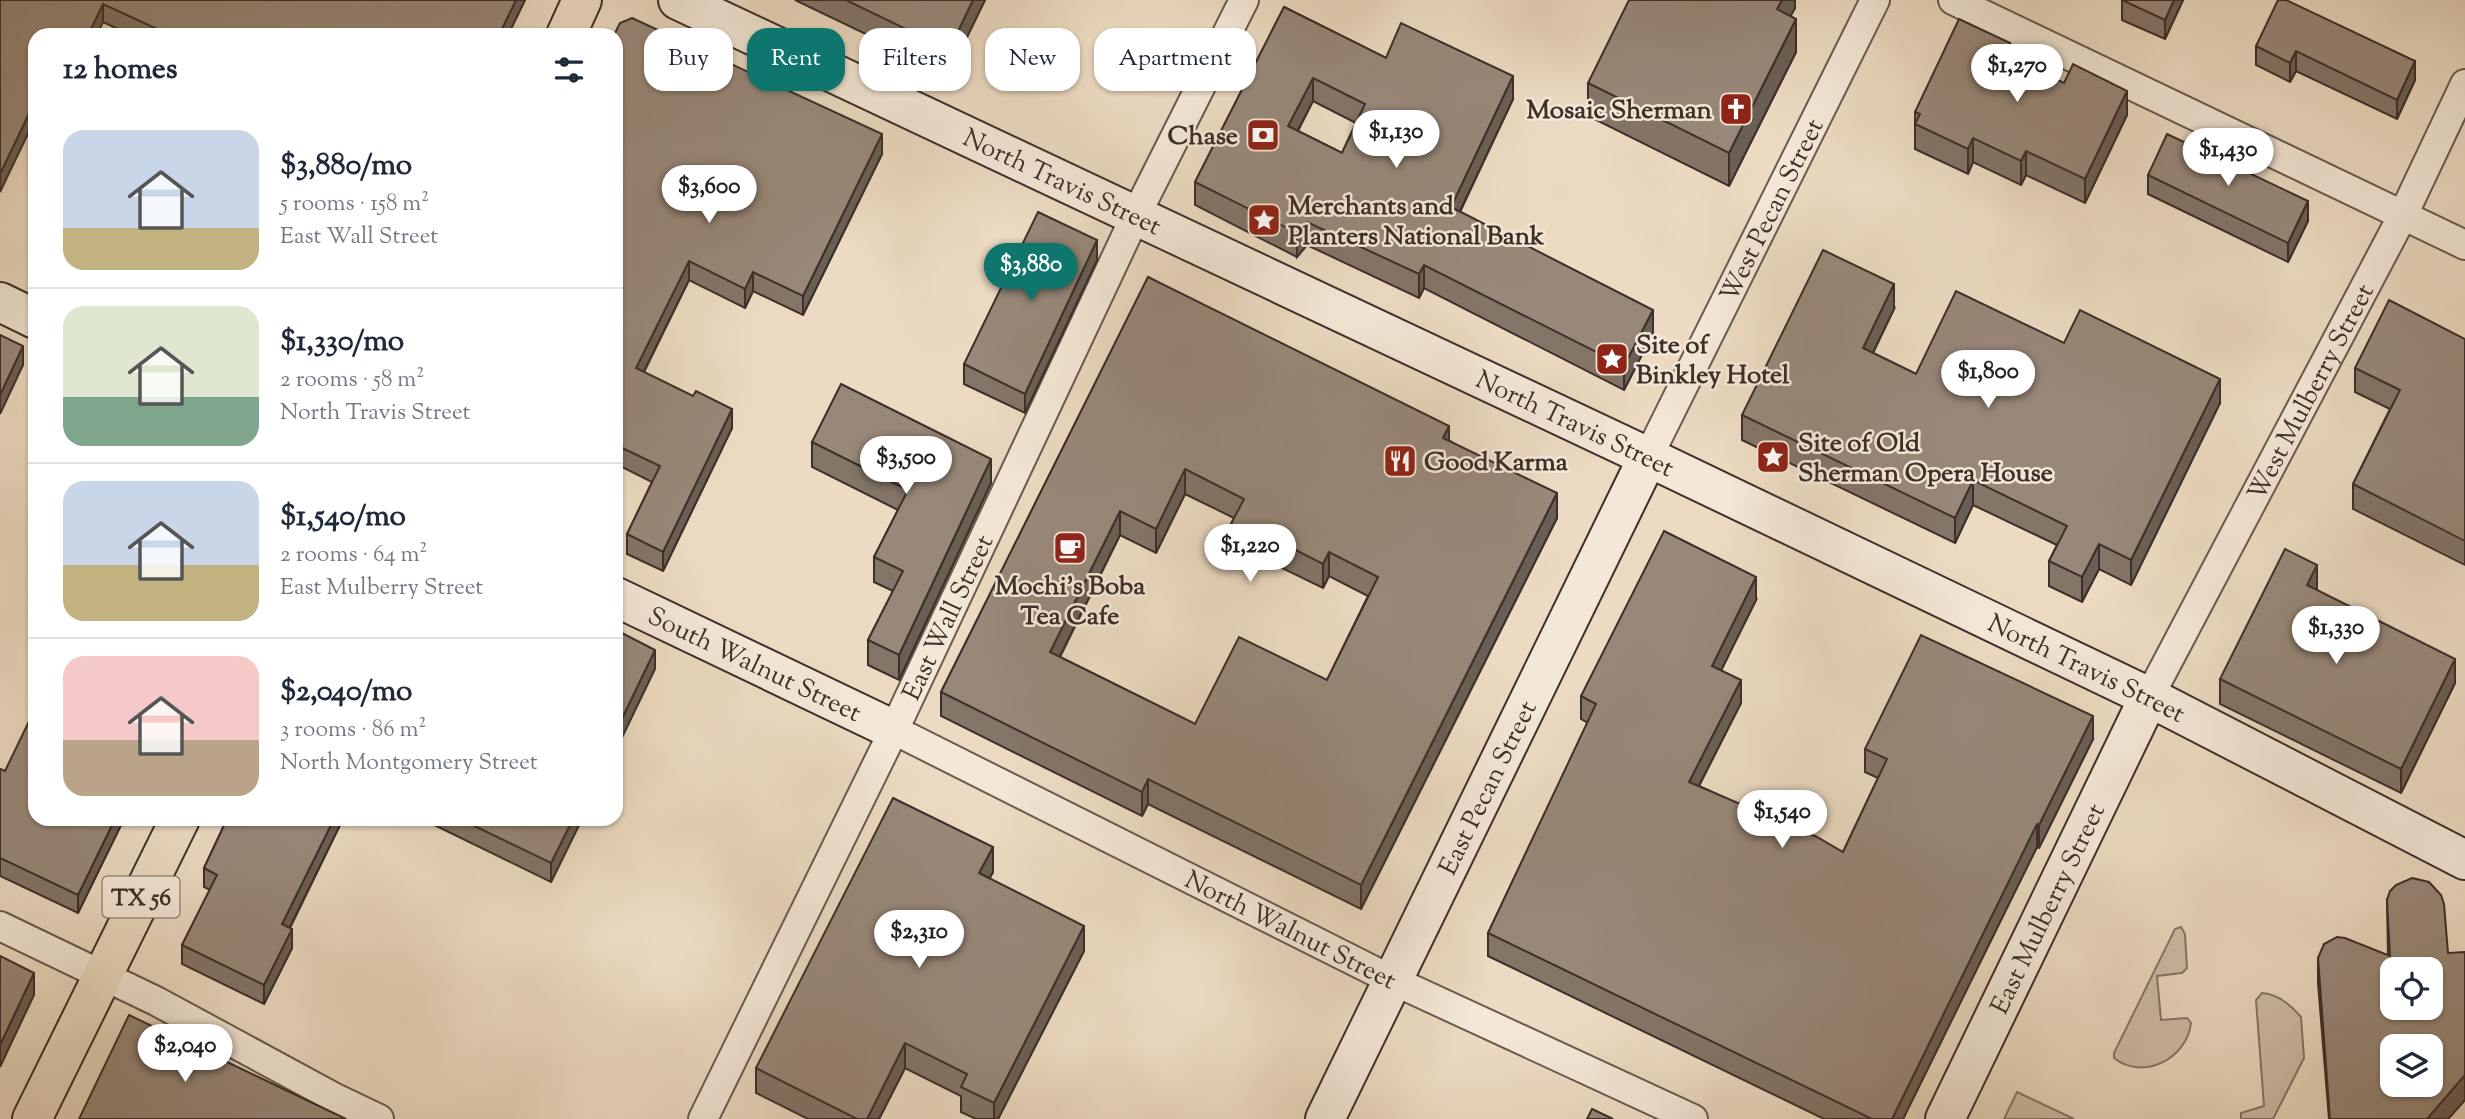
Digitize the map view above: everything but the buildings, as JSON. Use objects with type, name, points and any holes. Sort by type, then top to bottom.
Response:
[{"type":"main road","points":[[569,28],[582,0]]},
{"type":"main road","name":"North Travis Street","points":[[678,0],[1648,457],[2149,697],[2465,860]]},
{"type":"main road","points":[[0,302],[28,316]]},
{"type":"main road","name":"East Pecan Street","points":[[1325,1119],[1648,457]]},
{"type":"main road","name":"South Walnut Street","points":[[623,600],[894,730]]},
{"type":"main road","name":"East Mulberry Street","points":[[1945,1119],[2149,697]]},
{"type":"main road","name":"TX 56","points":[[32,1119],[177,826]]},
{"type":"street","name":"East Wall Street","points":[[703,1119],[894,730],[1136,215],[1244,0]]},
{"type":"street","name":"West Pecan Street","points":[[1648,457],[1875,0]]},
{"type":"street","points":[[1953,0],[2465,244]]},
{"type":"street","name":"West Mulberry Street","points":[[2149,697],[2403,215],[2465,84]]},
{"type":"street","name":"North Walnut Street","points":[[894,730],[1391,980],[1693,1119]]},
{"type":"street","points":[[0,926],[156,1001],[337,1100],[379,1119]]},
{"type":"shaded area","points":[[2181,927],[2185,934],[2187,968],[2182,973],[2157,976],[2161,1020],[2187,1018],[2191,1023],[2188,1036],[2173,1056],[2162,1063],[2150,1067],[2125,1065],[2114,1058],[2114,1053],[2175,929]]},
{"type":"shaded area","points":[[2262,993],[2284,1001],[2301,1017],[2304,1058],[2273,1119],[2241,1119],[2241,1113],[2264,1106],[2256,1000]]},
{"type":"shaded area","points":[[2017,1092],[2074,1119],[2004,1119]]},
{"type":"place","name":"Mosaic Sherman","points":[[1736,109]]},
{"type":"place","name":"Chase","points":[[1263,135]]},
{"type":"place","name":"Merchants and Planters National Bank","points":[[1264,220]]},
{"type":"place","name":"Site of Binkley Hotel","points":[[1612,359]]},
{"type":"place","name":"Site of Old Sherman Opera House","points":[[1773,457]]},
{"type":"place","name":"Good Karma","points":[[1400,461]]},
{"type":"place","name":"Mochi’s Boba Tea Cafe","points":[[1070,548]]}]
